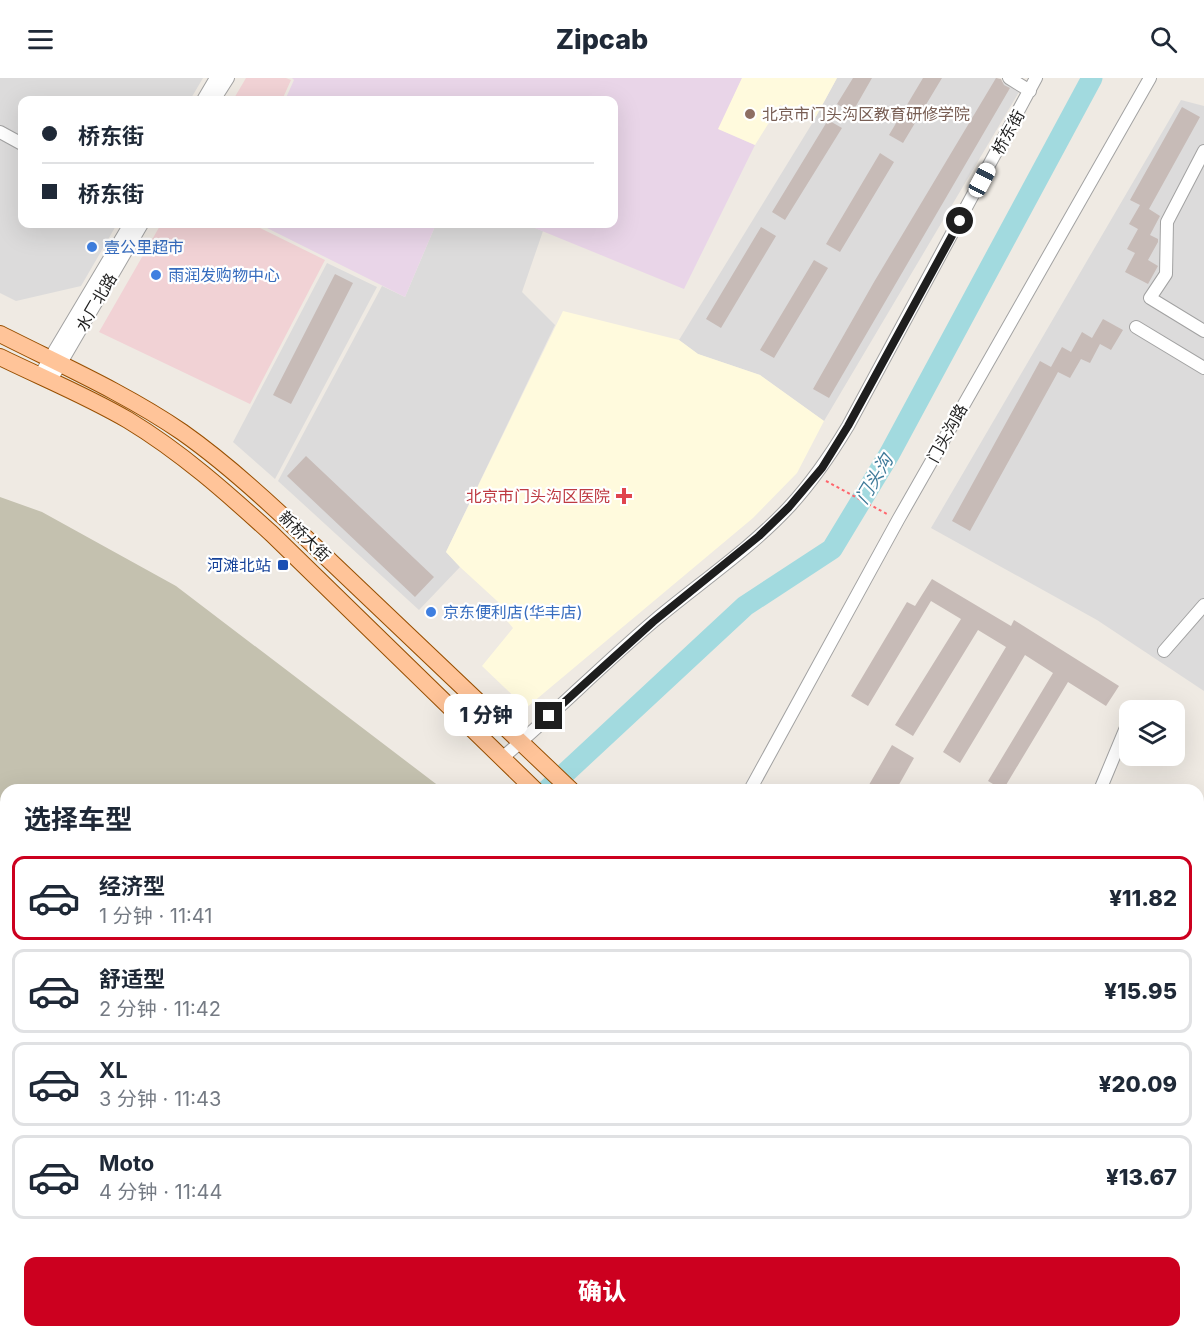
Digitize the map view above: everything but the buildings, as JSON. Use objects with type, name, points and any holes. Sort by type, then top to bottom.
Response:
[{"type":"main road","name":"新桥大街","points":[[0,334],[141,406],[182,432],[219,460],[287,520],[564,784]]},
{"type":"main road","name":"新桥大街","points":[[0,357],[45,377],[128,421],[192,464],[272,534],[528,784]]},
{"type":"street","points":[[205,96],[216,78]]},
{"type":"street","points":[[217,96],[228,78]]},
{"type":"street","points":[[1009,78],[1030,90]]},
{"type":"street","name":"桥东街","points":[[502,759],[653,622],[759,536],[789,507],[822,468],[848,426],[1036,78]]},
{"type":"street","name":"门头沟路","points":[[753,784],[898,520],[1150,78]]},
{"type":"street","points":[[0,132],[18,142]]},
{"type":"street","points":[[1204,151],[1167,222],[1166,274],[1150,298],[1204,331]]},
{"type":"street","points":[[54,361],[128,228]]},
{"type":"street","name":"水厂北路","points":[[45,377],[139,228]]},
{"type":"street","points":[[1136,327],[1204,368]]},
{"type":"street","points":[[1164,651],[1204,605]]},
{"type":"street","points":[[1102,784],[1119,744]]},
{"type":"path","points":[[815,476],[898,520]]},
{"type":"shaded area","points":[[0,78],[203,78],[192,96],[18,96],[18,228],[115,228],[81,286],[16,301],[0,293]]},
{"type":"shaded area","points":[[246,78],[291,80],[284,96],[235,96]]},
{"type":"shaded area","points":[[292,78],[742,78],[719,129],[755,145],[684,289],[535,228],[618,228],[618,96],[287,96],[294,80]]},
{"type":"shaded area","name":"北京市门头沟区教育研修学院","points":[[742,78],[837,78],[813,122],[780,105],[755,145],[718,129]]},
{"type":"shaded area","points":[[837,78],[996,78],[1019,92],[824,421],[760,375],[698,354],[679,340],[813,122]]},
{"type":"shaded area","points":[[1181,100],[1204,106],[1204,691],[1097,620],[931,528]]},
{"type":"shaded area","points":[[159,228],[260,228],[325,260],[250,404],[99,332]]},
{"type":"shaded area","points":[[267,228],[434,228],[405,297]]},
{"type":"shaded area","points":[[434,228],[535,228],[543,231],[522,292],[555,325],[446,552],[460,567],[419,610],[278,481],[382,286],[405,297]]},
{"type":"shaded area","points":[[327,263],[377,287],[275,479],[233,442]]},
{"type":"shaded area","name":"北京市门头沟区医院","points":[[563,311],[679,340],[698,354],[760,375],[824,421],[797,473],[753,518],[526,708],[482,666],[513,628],[502,615],[508,611],[446,552]]},
{"type":"shaded area","points":[[0,497],[42,512],[176,586],[436,784],[0,784]]},
{"type":"waterway","name":"门头沟","points":[[553,784],[745,606],[832,549],[890,453],[1092,78]]},
{"type":"place","name":"北京市门头沟区教育研修学院","points":[[750,114]]},
{"type":"place","name":"壹公里超市","points":[[92,247]]},
{"type":"place","name":"雨润发购物中心","points":[[156,275]]},
{"type":"place","name":"北京市门头沟区医院","points":[[624,496]]},
{"type":"place","name":"河滩北站","points":[[283,565]]},
{"type":"place","name":"京东便利店(华丰店)","points":[[431,612]]},
{"type":"route","points":[[549,716],[653,622],[759,536],[789,507],[822,468],[848,426],[960,221]]}]
